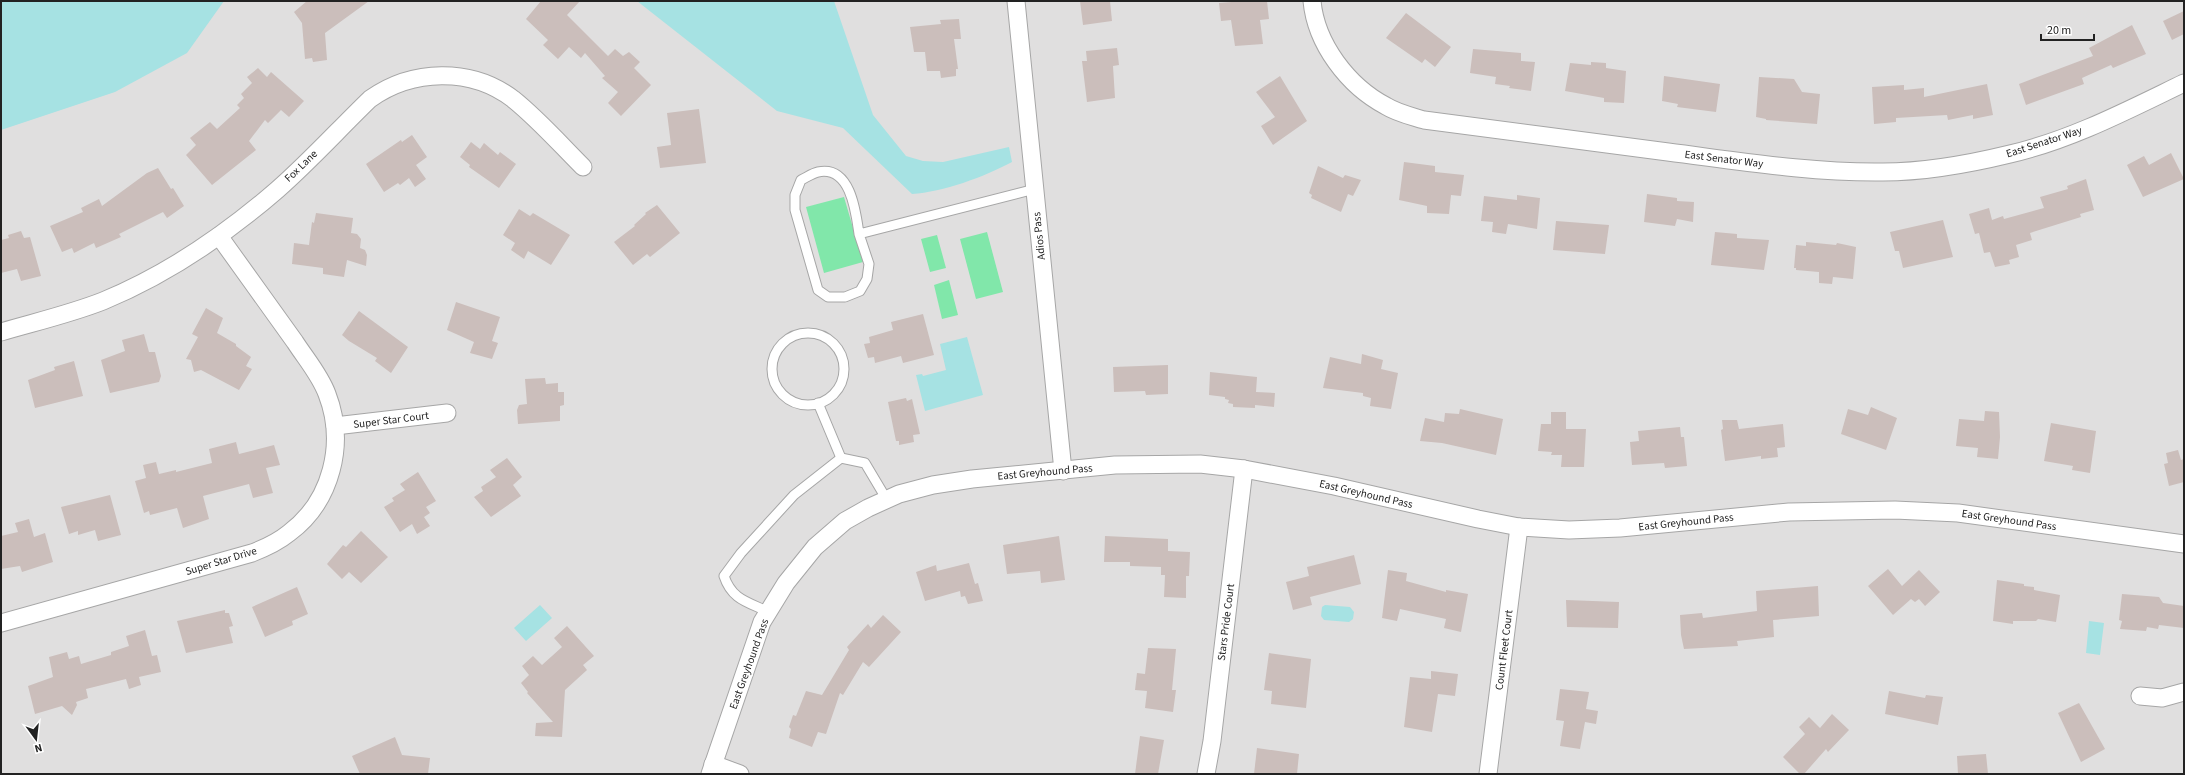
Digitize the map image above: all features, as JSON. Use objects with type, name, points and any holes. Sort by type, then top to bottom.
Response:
[{"type":"street","name":"Adios Pass","points":[[1016,1],[1063,471]]},
{"type":"street","name":"East Senator Way","points":[[1312,1],[1320,31],[1332,56],[1349,78],[1365,93],[1386,107],[1424,120],[1751,162],[1845,172],[1885,172],[1930,169],[2011,154],[2053,141],[2108,119],[2184,83]]},
{"type":"street","name":"Fox Lane","points":[[1,332],[70,313],[104,300],[178,262],[219,236],[277,190],[370,99],[381,91],[409,80],[425,76],[459,76],[478,80],[494,87],[512,98],[583,167]]},
{"type":"street","name":"Super Star Drive","points":[[1,622],[252,553],[270,545],[294,529],[322,496],[334,464],[335,426],[327,392],[317,374],[219,236]]},
{"type":"street","name":"Super Star Court","points":[[335,426],[447,413]]},
{"type":"street","name":"East Greyhound Pass","points":[[711,769],[762,622],[786,583],[815,547],[845,521],[887,500],[933,485],[972,479],[1158,463],[1200,464],[1244,469],[1334,486],[1478,519],[1519,526],[1569,530],[1620,528],[1789,512],[1894,510],[1958,513],[2184,544]]},
{"type":"street","name":"Stars Pride Court","points":[[1206,774],[1212,741],[1244,469]]},
{"type":"street","name":"Count Fleet Court","points":[[1488,774],[1519,526]]},
{"type":"street","points":[[2140,696],[2162,698],[2184,692]]},
{"type":"street","points":[[711,769],[740,774]]},
{"type":"lane","points":[[819,172],[831,172],[841,178],[851,194],[859,234],[868,264],[867,280],[860,291],[845,297],[828,297],[818,290],[795,210],[795,195],[801,180],[819,172]]},
{"type":"lane","points":[[859,234],[1035,189]]},
{"type":"lane","points":[[804,333],[815,333],[826,338],[836,346],[842,356],[844,367],[843,379],[833,394],[818,403],[806,405],[795,402],[784,396],[777,387],[773,376],[774,358],[782,343],[792,336],[804,333]]},
{"type":"lane","points":[[818,403],[841,458]]},
{"type":"lane","points":[[768,612],[737,597],[728,589],[724,576],[741,553],[794,495],[841,458],[865,463],[887,500]]},
{"type":"shaded area","points":[[1,1],[2184,1],[2184,774],[1,774]]},
{"type":"green space","points":[[844,197],[863,262],[824,273],[806,207]]},
{"type":"green space","points":[[987,232],[1003,292],[976,299],[960,239]]},
{"type":"green space","points":[[937,235],[946,268],[930,272],[921,239]]},
{"type":"green space","points":[[949,280],[958,315],[942,319],[934,285]]},
{"type":"water","points":[[1,1],[224,1],[187,53],[115,92],[1,130]]},
{"type":"water","points":[[637,1],[834,1],[873,115],[906,156],[923,161],[943,162],[1009,147],[1012,162],[963,183],[924,193],[912,194],[843,128],[777,111]]},
{"type":"water","points":[[967,337],[983,395],[925,411],[916,375],[922,374],[923,376],[946,370],[940,344]]},
{"type":"water","points":[[540,605],[552,618],[526,641],[514,628]]},
{"type":"water","points":[[1325,605],[1350,607],[1354,612],[1353,619],[1349,622],[1324,620],[1321,616],[1322,607]]},
{"type":"water","points":[[2089,621],[2104,623],[2100,655],[2086,653]]},
{"type":"building","points":[[307,1],[369,1],[325,33],[327,60],[313,62],[312,58],[305,59],[302,23],[294,12]]},
{"type":"building","points":[[541,1],[580,1],[567,15],[608,56],[615,49],[623,56],[629,52],[640,62],[634,68],[651,85],[621,116],[608,103],[618,92],[602,78],[605,76],[585,53],[581,58],[569,47],[558,59],[543,45],[548,40],[526,19]]},
{"type":"building","points":[[1080,1],[1110,1],[1112,21],[1083,25]]},
{"type":"building","points":[[1267,1],[1269,19],[1260,20],[1263,44],[1235,46],[1231,20],[1221,21],[1219,3]]},
{"type":"building","points":[[2184,11],[2184,34],[2172,40],[2163,21]]},
{"type":"building","points":[[1406,13],[1451,47],[1435,67],[1425,59],[1422,63],[1386,38]]},
{"type":"building","points":[[959,19],[961,39],[954,39],[958,69],[956,69],[956,76],[941,78],[940,71],[927,71],[925,52],[914,52],[910,27],[941,24],[940,20]]},
{"type":"building","points":[[2132,25],[2146,54],[2113,68],[2111,65],[2082,78],[2084,84],[2026,105],[2019,84],[2093,56],[2089,48]]},
{"type":"building","points":[[1117,48],[1119,65],[1113,66],[1115,98],[1087,102],[1082,61],[1087,61],[1086,51]]},
{"type":"building","points":[[1473,49],[1521,53],[1521,61],[1535,62],[1531,91],[1509,88],[1510,86],[1495,84],[1496,77],[1470,73]]},
{"type":"building","points":[[1591,62],[1606,63],[1606,68],[1626,71],[1624,103],[1604,102],[1604,98],[1565,91],[1570,63],[1591,65]]},
{"type":"building","points":[[258,68],[267,77],[271,72],[304,101],[289,117],[281,110],[268,123],[265,120],[249,141],[256,150],[212,185],[186,155],[196,145],[190,138],[210,122],[217,129],[240,108],[237,105],[244,98],[241,94],[252,83],[247,77]]},
{"type":"building","points":[[1280,76],[1307,121],[1273,145],[1261,126],[1275,117],[1256,92]]},
{"type":"building","points":[[1664,76],[1720,84],[1716,112],[1677,107],[1678,104],[1662,101]]},
{"type":"building","points":[[1759,77],[1794,79],[1802,92],[1820,94],[1817,124],[1766,120],[1756,117]]},
{"type":"building","points":[[1987,84],[1993,115],[1973,119],[1973,115],[1948,120],[1947,115],[1896,118],[1896,122],[1874,124],[1872,87],[1904,85],[1904,90],[1924,88],[1924,97]]},
{"type":"building","points":[[699,109],[706,163],[660,168],[657,147],[671,145],[667,113]]},
{"type":"building","points":[[412,135],[427,157],[416,165],[426,179],[415,187],[409,178],[400,185],[398,183],[384,192],[366,164],[401,140],[402,142]]},
{"type":"building","points":[[471,142],[480,149],[484,143],[498,155],[500,152],[516,164],[499,188],[469,167],[470,165],[460,157]]},
{"type":"building","points":[[2171,153],[2184,179],[2143,197],[2127,165],[2144,156],[2149,165]]},
{"type":"building","points":[[1404,162],[1435,166],[1435,172],[1464,175],[1461,196],[1451,195],[1449,214],[1427,213],[1427,206],[1399,200]]},
{"type":"building","points":[[1318,166],[1343,178],[1345,175],[1361,180],[1353,196],[1348,194],[1341,212],[1311,198],[1312,195],[1309,193]]},
{"type":"building","points":[[158,168],[184,206],[167,218],[163,212],[119,234],[121,237],[96,248],[94,243],[74,253],[72,248],[62,252],[50,226],[83,212],[81,208],[99,199],[102,206],[147,173]]},
{"type":"building","points":[[2086,179],[2094,210],[2080,214],[2081,217],[2030,233],[2032,240],[2016,245],[2019,257],[2009,260],[2010,264],[1995,267],[1990,252],[1984,253],[1979,233],[1975,234],[1969,214],[1989,208],[1992,220],[2003,216],[2004,219],[2044,208],[2040,197],[2068,189],[2067,186]]},
{"type":"building","points":[[1647,194],[1677,198],[1677,201],[1694,202],[1693,222],[1677,219],[1675,226],[1644,222]]},
{"type":"building","points":[[1517,195],[1540,198],[1537,229],[1508,224],[1506,234],[1492,232],[1493,222],[1481,221],[1484,196],[1517,200]]},
{"type":"building","points":[[657,205],[680,233],[650,257],[647,254],[633,265],[614,242],[635,226],[634,225],[646,214],[645,213]]},
{"type":"building","points":[[519,209],[530,216],[533,213],[570,235],[551,265],[528,251],[524,259],[511,250],[515,243],[503,235]]},
{"type":"building","points":[[316,213],[353,218],[351,233],[357,234],[361,239],[360,248],[365,250],[367,255],[366,266],[347,260],[344,277],[323,274],[323,268],[292,264],[294,243],[309,245],[312,222],[314,223]]},
{"type":"building","points":[[1943,220],[1953,257],[1903,268],[1899,251],[1895,251],[1890,232]]},
{"type":"building","points":[[1556,221],[1609,225],[1605,254],[1553,250]]},
{"type":"building","points":[[21,231],[24,238],[30,237],[41,276],[21,281],[17,269],[1,273],[1,240],[9,238],[8,235]]},
{"type":"building","points":[[1715,232],[1737,234],[1737,238],[1769,240],[1764,270],[1711,265]]},
{"type":"building","points":[[1806,242],[1836,245],[1837,243],[1856,247],[1853,279],[1833,277],[1832,284],[1819,283],[1819,272],[1796,270],[1796,268],[1794,268],[1796,245],[1806,246]]},
{"type":"building","points":[[456,302],[500,317],[492,341],[498,343],[492,359],[470,353],[474,342],[447,330]]},
{"type":"building","points":[[206,308],[223,318],[217,333],[236,344],[236,346],[251,357],[246,366],[252,369],[239,390],[201,370],[194,372],[191,360],[186,359],[198,337],[192,334]]},
{"type":"building","points":[[359,311],[408,347],[391,373],[375,361],[377,358],[342,335]]},
{"type":"building","points":[[923,314],[934,355],[903,363],[901,356],[875,363],[874,357],[868,358],[864,344],[870,343],[869,337],[893,330],[891,322]]},
{"type":"building","points":[[144,334],[149,352],[155,352],[161,376],[159,382],[110,393],[101,360],[125,351],[122,340]]},
{"type":"building","points":[[1362,354],[1383,360],[1381,369],[1398,373],[1391,409],[1370,406],[1371,398],[1363,396],[1363,393],[1323,388],[1330,357],[1361,364]]},
{"type":"building","points":[[74,361],[83,396],[35,408],[28,380],[55,370],[54,367]]},
{"type":"building","points":[[1168,365],[1168,394],[1146,395],[1145,391],[1114,392],[1113,367]]},
{"type":"building","points":[[1210,372],[1257,377],[1256,392],[1275,393],[1274,407],[1255,405],[1255,408],[1233,407],[1233,404],[1228,403],[1229,400],[1225,399],[1225,397],[1209,395]]},
{"type":"building","points":[[545,378],[546,384],[558,383],[558,392],[564,392],[564,405],[560,406],[560,421],[518,424],[517,410],[519,405],[527,404],[525,379]]},
{"type":"building","points":[[906,398],[907,401],[912,399],[920,434],[913,435],[914,442],[899,445],[899,441],[896,441],[888,402]]},
{"type":"building","points":[[1871,407],[1897,418],[1886,450],[1841,434],[1848,409],[1868,415]]},
{"type":"building","points":[[1460,409],[1503,419],[1496,455],[1442,443],[1420,441],[1425,418],[1444,422],[1445,413],[1459,414]]},
{"type":"building","points":[[1985,411],[1999,412],[2000,437],[1998,459],[1977,457],[1978,448],[1956,446],[1959,419],[1984,421]]},
{"type":"building","points":[[1551,412],[1566,412],[1566,429],[1586,429],[1584,467],[1561,467],[1562,455],[1551,455],[1552,452],[1538,451],[1541,424],[1551,424]]},
{"type":"building","points":[[1722,420],[1737,420],[1739,429],[1783,424],[1785,447],[1777,448],[1778,457],[1761,459],[1761,456],[1725,461],[1721,430],[1723,429]]},
{"type":"building","points":[[2051,423],[2096,431],[2090,473],[2072,470],[2073,466],[2044,461]]},
{"type":"building","points":[[1680,427],[1681,437],[1684,437],[1687,466],[1665,468],[1664,463],[1632,465],[1630,442],[1639,441],[1638,431]]},
{"type":"building","points":[[236,442],[239,454],[274,445],[280,465],[266,468],[273,493],[253,498],[249,484],[203,496],[209,519],[183,528],[177,508],[150,515],[149,511],[144,513],[135,481],[146,478],[143,465],[156,462],[159,474],[176,470],[176,472],[212,463],[209,449]]},
{"type":"building","points":[[2178,450],[2181,460],[2184,459],[2184,482],[2169,486],[2164,464],[2168,463],[2166,453]]},
{"type":"building","points":[[507,458],[522,477],[513,485],[521,496],[491,517],[474,497],[483,491],[481,487],[496,477],[490,470]]},
{"type":"building","points":[[418,472],[436,501],[426,507],[430,513],[424,517],[430,526],[417,534],[412,524],[400,532],[384,507],[394,501],[392,498],[405,490],[400,484]]},
{"type":"building","points":[[110,495],[121,535],[98,541],[95,530],[78,535],[78,531],[69,534],[61,507]]},
{"type":"building","points":[[29,519],[34,537],[45,533],[53,562],[22,572],[20,566],[1,569],[1,536],[18,532],[15,523]]},
{"type":"building","points":[[361,531],[388,557],[361,583],[349,572],[342,579],[327,564],[343,545],[346,547]]},
{"type":"building","points":[[1059,536],[1065,580],[1041,583],[1040,571],[1007,574],[1003,545]]},
{"type":"building","points":[[1105,536],[1168,539],[1168,551],[1190,552],[1189,576],[1186,576],[1186,598],[1164,597],[1165,575],[1161,575],[1161,567],[1130,566],[1130,562],[1104,562]]},
{"type":"building","points":[[1354,555],[1361,584],[1310,597],[1312,605],[1293,610],[1286,582],[1309,576],[1307,567]]},
{"type":"building","points":[[969,563],[975,584],[978,583],[983,601],[968,604],[965,596],[961,597],[960,591],[925,601],[916,572],[936,565],[937,571]]},
{"type":"building","points":[[1888,569],[1902,586],[1919,570],[1940,592],[1925,606],[1919,599],[1915,602],[1911,599],[1893,615],[1868,586]]},
{"type":"building","points":[[1388,570],[1407,573],[1406,581],[1446,592],[1446,590],[1468,594],[1461,632],[1444,628],[1446,619],[1400,609],[1397,621],[1382,618]]},
{"type":"building","points":[[1997,580],[2024,584],[2024,586],[2034,587],[2034,590],[2060,595],[2056,622],[2038,619],[2036,621],[2013,621],[2013,624],[1993,621]]},
{"type":"building","points":[[1818,586],[1819,616],[1773,620],[1774,637],[1737,641],[1738,646],[1684,649],[1681,635],[1680,615],[1702,613],[1703,618],[1757,611],[1756,591]]},
{"type":"building","points":[[297,587],[308,614],[292,621],[293,625],[265,637],[252,607]]},
{"type":"building","points":[[2122,594],[2159,597],[2163,603],[2184,606],[2184,628],[2159,625],[2158,629],[2147,627],[2146,631],[2120,629],[2122,621],[2119,620]]},
{"type":"building","points":[[1566,600],[1619,602],[1618,628],[1567,627]]},
{"type":"building","points":[[225,610],[225,613],[229,613],[233,626],[229,627],[233,643],[186,653],[177,621]]},
{"type":"building","points":[[883,615],[901,632],[869,667],[863,662],[843,695],[840,693],[826,734],[818,732],[812,747],[789,738],[791,729],[789,727],[793,715],[796,716],[806,691],[822,695],[849,650],[847,647],[868,624],[871,628]]},
{"type":"building","points":[[567,626],[594,656],[583,665],[587,670],[565,690],[562,737],[535,736],[536,723],[553,722],[527,693],[528,692],[521,683],[529,675],[522,666],[533,656],[542,665],[562,647],[554,638]]},
{"type":"building","points":[[145,630],[152,656],[157,655],[161,672],[139,677],[141,685],[129,689],[126,679],[86,689],[88,698],[76,702],[77,705],[72,715],[62,706],[35,714],[28,686],[53,677],[49,657],[67,652],[69,659],[79,656],[81,664],[111,655],[111,652],[129,646],[126,636]]},
{"type":"building","points":[[1148,648],[1176,649],[1172,690],[1176,690],[1173,712],[1145,708],[1147,691],[1135,690],[1137,673],[1145,674]]},
{"type":"building","points":[[1269,653],[1311,659],[1306,708],[1271,704],[1272,691],[1264,690]]},
{"type":"building","points":[[1431,671],[1458,674],[1455,696],[1438,694],[1432,732],[1404,727],[1410,677],[1431,679]]},
{"type":"building","points":[[1560,689],[1589,692],[1586,709],[1598,711],[1596,724],[1585,722],[1580,749],[1560,746],[1564,721],[1556,720]]},
{"type":"building","points":[[1889,691],[1925,698],[1926,695],[1943,697],[1938,725],[1885,714]]},
{"type":"building","points":[[2079,703],[2105,749],[2081,762],[2058,713]]},
{"type":"building","points":[[1832,714],[1849,730],[1828,752],[1826,749],[1804,774],[1800,774],[1783,757],[1805,734],[1799,727],[1809,717],[1820,728]]},
{"type":"building","points":[[1140,736],[1164,740],[1158,774],[1135,774]]},
{"type":"building","points":[[395,737],[402,755],[430,758],[428,774],[360,774],[352,756]]},
{"type":"building","points":[[1257,748],[1299,754],[1297,774],[1254,774]]},
{"type":"building","points":[[1986,754],[1988,774],[1958,774],[1957,756]]}]
